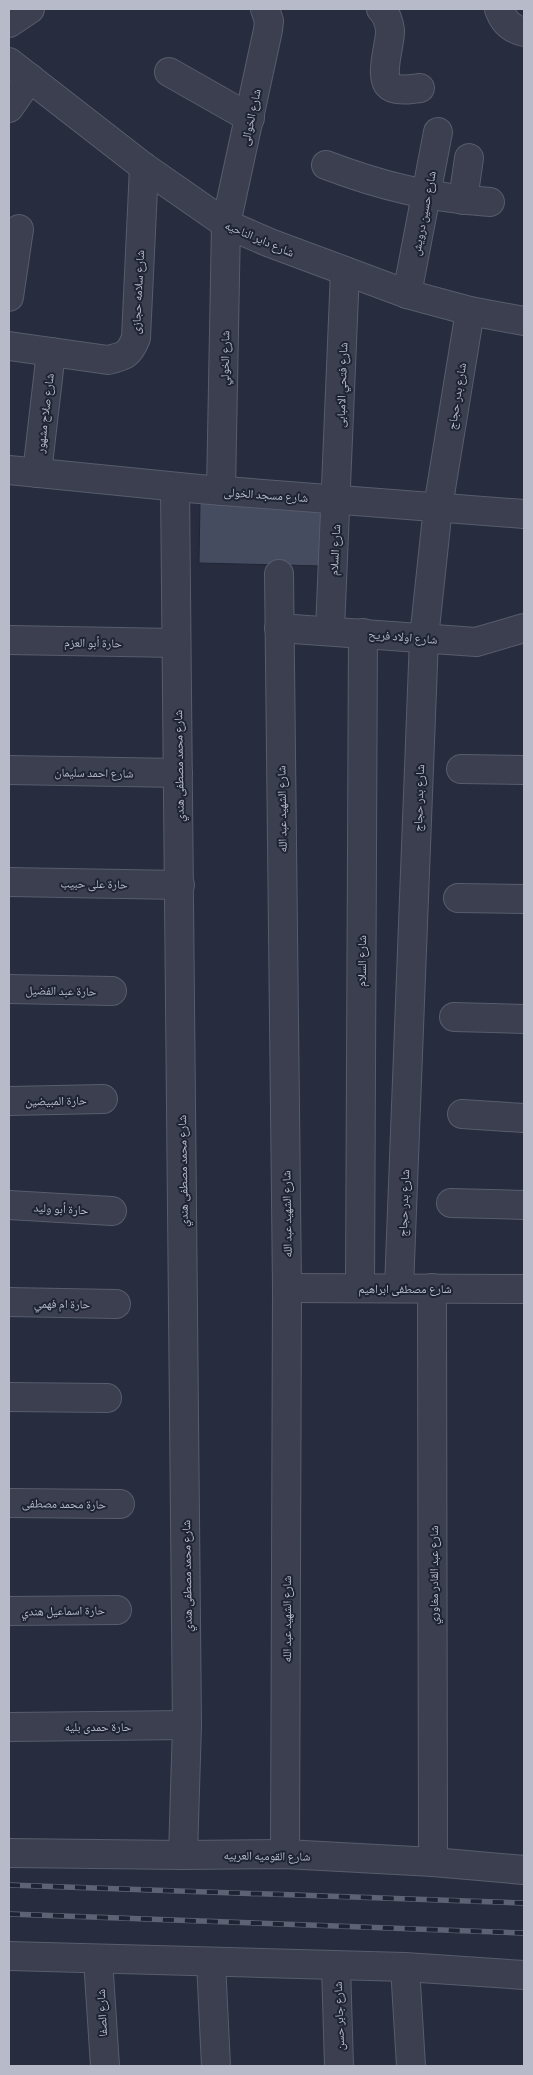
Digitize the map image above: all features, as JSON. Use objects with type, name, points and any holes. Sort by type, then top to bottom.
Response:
[{"type":"street","points":[[9,23],[30,9]]},
{"type":"street","name":"شارع الخوالى","points":[[226,224],[268,30],[269,21],[265,9]]},
{"type":"street","points":[[381,9],[388,20],[390,30],[385,73],[386,82],[391,88],[400,90],[420,88]]},
{"type":"street","points":[[499,9],[503,20],[518,31],[524,32]]},
{"type":"street","name":"شارع داير الناحيه","points":[[9,62],[144,168],[226,224],[407,294],[470,311],[524,321]]},
{"type":"street","points":[[168,72],[250,118]]},
{"type":"street","points":[[9,108],[30,78]]},
{"type":"street","name":"شارع حسين درويش","points":[[407,294],[438,132]]},
{"type":"street","points":[[462,200],[469,158]]},
{"type":"street","points":[[326,165],[375,183],[426,195],[490,202]]},
{"type":"street","name":"شارع سلامه حجازى","points":[[9,346],[108,360],[122,357],[131,351],[136,338],[144,168]]},
{"type":"street","name":"شارع الخولي","points":[[221,491],[226,224]]},
{"type":"street","points":[[9,296],[19,229]]},
{"type":"street","name":"شارع فتحي الامبابى","points":[[337,500],[345,271]]},
{"type":"street","name":"شارع بدر حجاج","points":[[400,1288],[424,638],[438,507],[470,311]]},
{"type":"street","name":"شارع صلاح مشهور","points":[[37,473],[51,352]]},
{"type":"street","name":"شارع مسجد الخولى","points":[[9,470],[221,491],[524,514]]},
{"type":"street","name":"شارع محمد مصطفى هندي","points":[[175,487],[187,1726],[183,1855]]},
{"type":"street","name":"شارع السلام","points":[[330,630],[337,500]]},
{"type":"street","name":"شارع الشهيد عبد الله","points":[[279,574],[286,1288],[285,1854]]},
{"type":"street","name":"شارع اولاد فريح","points":[[280,628],[330,630],[476,642],[524,628]]},
{"type":"street","name":"شارع السلام","points":[[360,1288],[363,633]]},
{"type":"street","name":"حارة أبو العزم","points":[[9,640],[176,643]]},
{"type":"street","points":[[461,769],[524,770]]},
{"type":"street","name":"شارع احمد سليمان","points":[[9,770],[178,773]]},
{"type":"street","name":"حارة على حبيب","points":[[9,882],[180,885]]},
{"type":"street","points":[[458,898],[524,899]]},
{"type":"street","name":"حارة عبد الفضيل","points":[[9,989],[112,991]]},
{"type":"street","points":[[454,1017],[524,1019]]},
{"type":"street","name":"حارة المبيضين","points":[[9,1101],[103,1099]]},
{"type":"street","points":[[462,1114],[524,1118]]},
{"type":"street","points":[[452,1203],[524,1205]]},
{"type":"street","name":"حارة أبو وليد","points":[[9,1205],[112,1211]]},
{"type":"street","name":"شارع مصطفى ابراهيم","points":[[286,1288],[524,1289]]},
{"type":"street","name":"شارع عبد القادر مغاوري","points":[[432,1288],[433,1862]]},
{"type":"street","name":"حارة ام فهمي","points":[[9,1302],[116,1304]]},
{"type":"street","points":[[9,1397],[107,1398]]},
{"type":"street","name":"حارة محمد مصطفى","points":[[9,1503],[120,1504]]},
{"type":"street","name":"حارة اسماعيل هندي","points":[[9,1611],[117,1610]]},
{"type":"street","name":"حارة حمدى بليه","points":[[9,1727],[187,1726]]},
{"type":"street","name":"شارع القوميه العربيه","points":[[9,1853],[285,1854],[433,1862],[524,1870]]},
{"type":"street","points":[[9,1956],[405,1967],[524,1974]]},
{"type":"street","name":"شارع الصفا","points":[[98,1959],[105,2066]]},
{"type":"street","points":[[211,1962],[216,2066]]},
{"type":"street","name":"شارع جابر حسن","points":[[336,1966],[339,2066]]},
{"type":"street","points":[[405,1967],[412,2066]]},
{"type":"building","points":[[200,502],[323,505],[322,566],[199,563]]},
{"type":"railway","points":[[9,1885],[524,1903]]},
{"type":"railway","points":[[9,1914],[524,1933]]}]
